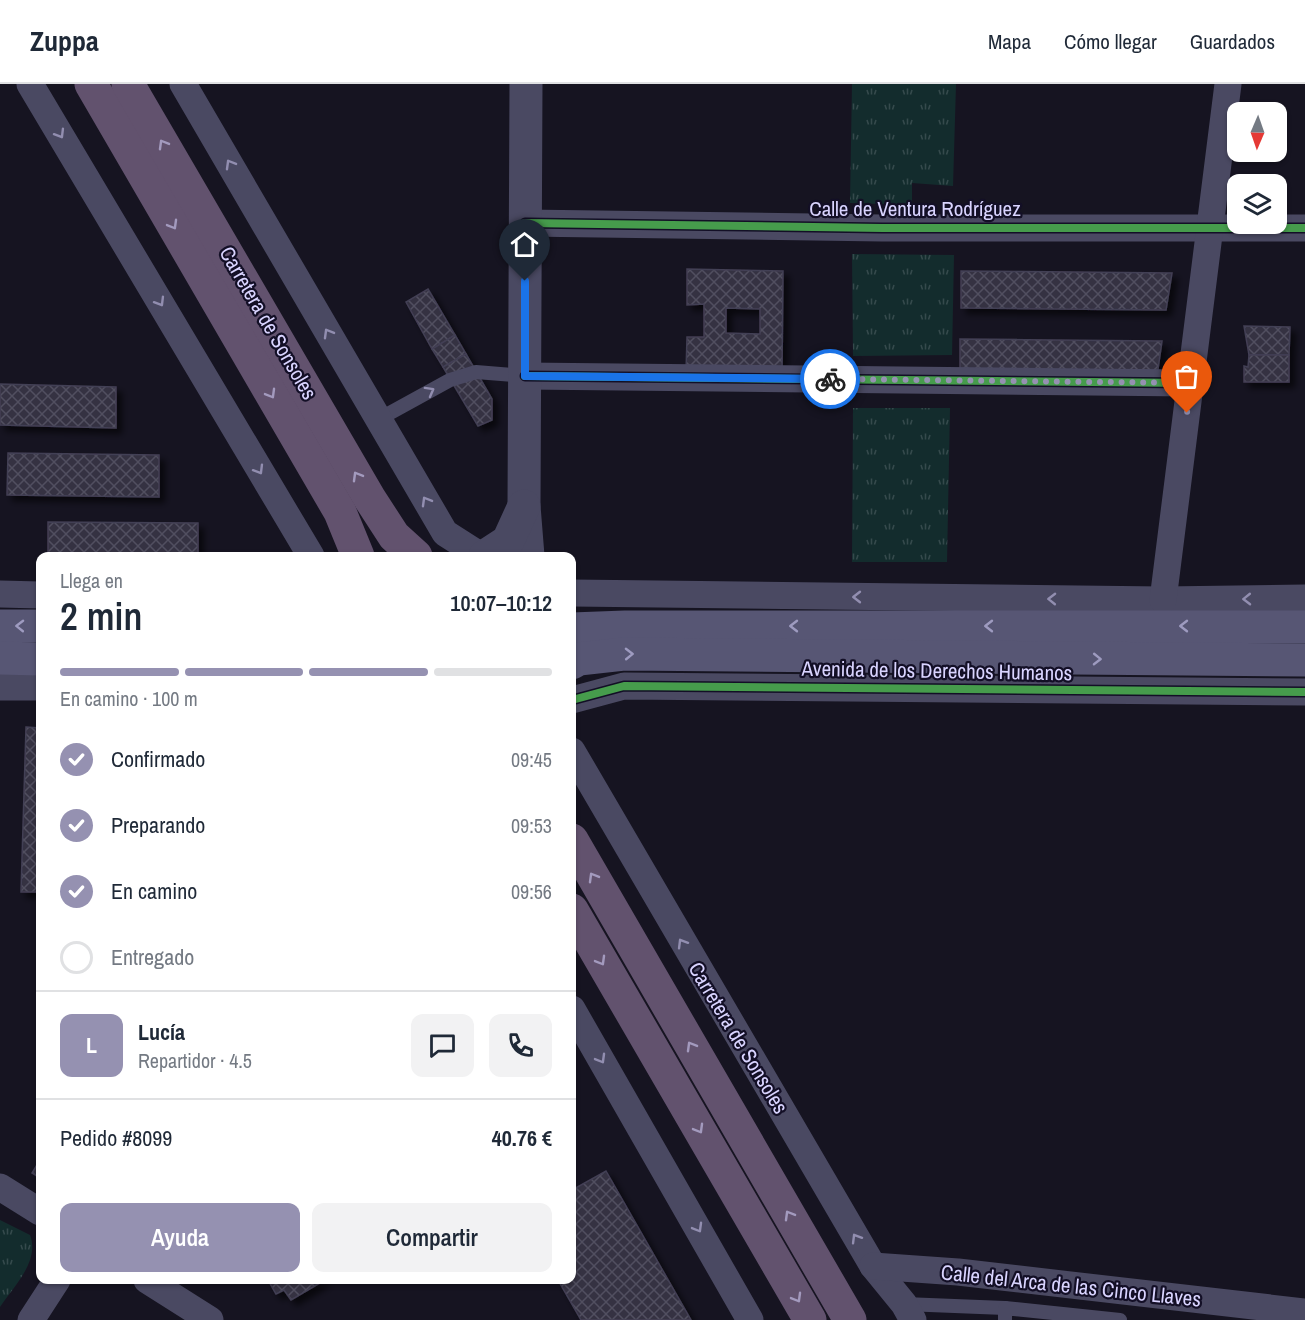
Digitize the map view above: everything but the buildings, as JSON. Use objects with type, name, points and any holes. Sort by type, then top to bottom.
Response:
[{"type":"highway","name":"Carretera de Sonsoles","points":[[91,84],[340,512],[356,552]]},
{"type":"highway","name":"Carretera de Sonsoles","points":[[128,84],[370,499],[394,536],[412,552]]},
{"type":"highway","name":"Carretera de Sonsoles","points":[[576,847],[849,1320]]},
{"type":"highway","points":[[576,917],[810,1320]]},
{"type":"main road","points":[[0,626],[36,626]]},
{"type":"main road","name":"Avenida de los Derechos Humanos","points":[[576,629],[1305,627]]},
{"type":"main road","name":"Avenida de los Derechos Humanos","points":[[576,661],[624,654],[1305,660]]},
{"type":"main road","points":[[0,658],[36,659]]},
{"type":"street","points":[[30,84],[308,552]]},
{"type":"street","points":[[183,84],[379,419],[446,544],[469,552]]},
{"type":"street","points":[[526,84],[524,506],[528,552]]},
{"type":"street","points":[[1164,600],[1228,84]]},
{"type":"street","name":"Calle de Ventura Rodríguez","points":[[525,223],[1305,228]]},
{"type":"street","points":[[525,376],[1190,383]]},
{"type":"street","points":[[491,552],[508,541],[524,506]]},
{"type":"street","points":[[576,593],[1164,600],[1305,598]]},
{"type":"street","points":[[0,594],[36,595]]},
{"type":"street","name":"Avenida de los Derechos Humanos","points":[[576,703],[624,686],[1305,692]]},
{"type":"street","points":[[0,687],[36,687]]},
{"type":"street","name":"Carretera de Sonsoles","points":[[576,758],[873,1266],[909,1312]]},
{"type":"street","points":[[576,1016],[750,1320]]},
{"type":"street","points":[[0,1187],[36,1210]]},
{"type":"street","name":"Calle del Arca de las Cinco Llaves","points":[[873,1266],[958,1272],[1305,1312]]},
{"type":"street","points":[[32,1320],[54,1284]]},
{"type":"street","points":[[153,1284],[210,1320]]},
{"type":"lane","points":[[379,419],[459,377],[476,372],[525,376]]},
{"type":"lane","points":[[909,1312],[1120,1320]]},
{"type":"green space","points":[[852,84],[956,84],[953,186],[912,183],[912,205],[850,203]]},
{"type":"green space","points":[[852,254],[954,255],[952,355],[853,356]]},
{"type":"green space","points":[[853,408],[950,408],[947,562],[852,562]]},
{"type":"green space","points":[[0,1220],[30,1235],[32,1254],[24,1273],[0,1307]]},
{"type":"cycle path","points":[[525,223],[882,228],[1305,228]]},
{"type":"cycle path","points":[[525,376],[1190,383]]},
{"type":"cycle path","points":[[576,699],[624,686],[1305,692]]},
{"type":"way so far","points":[[830,379],[1190,383],[1187,413]]},
{"type":"route","points":[[525,281],[525,376],[830,379]]}]
